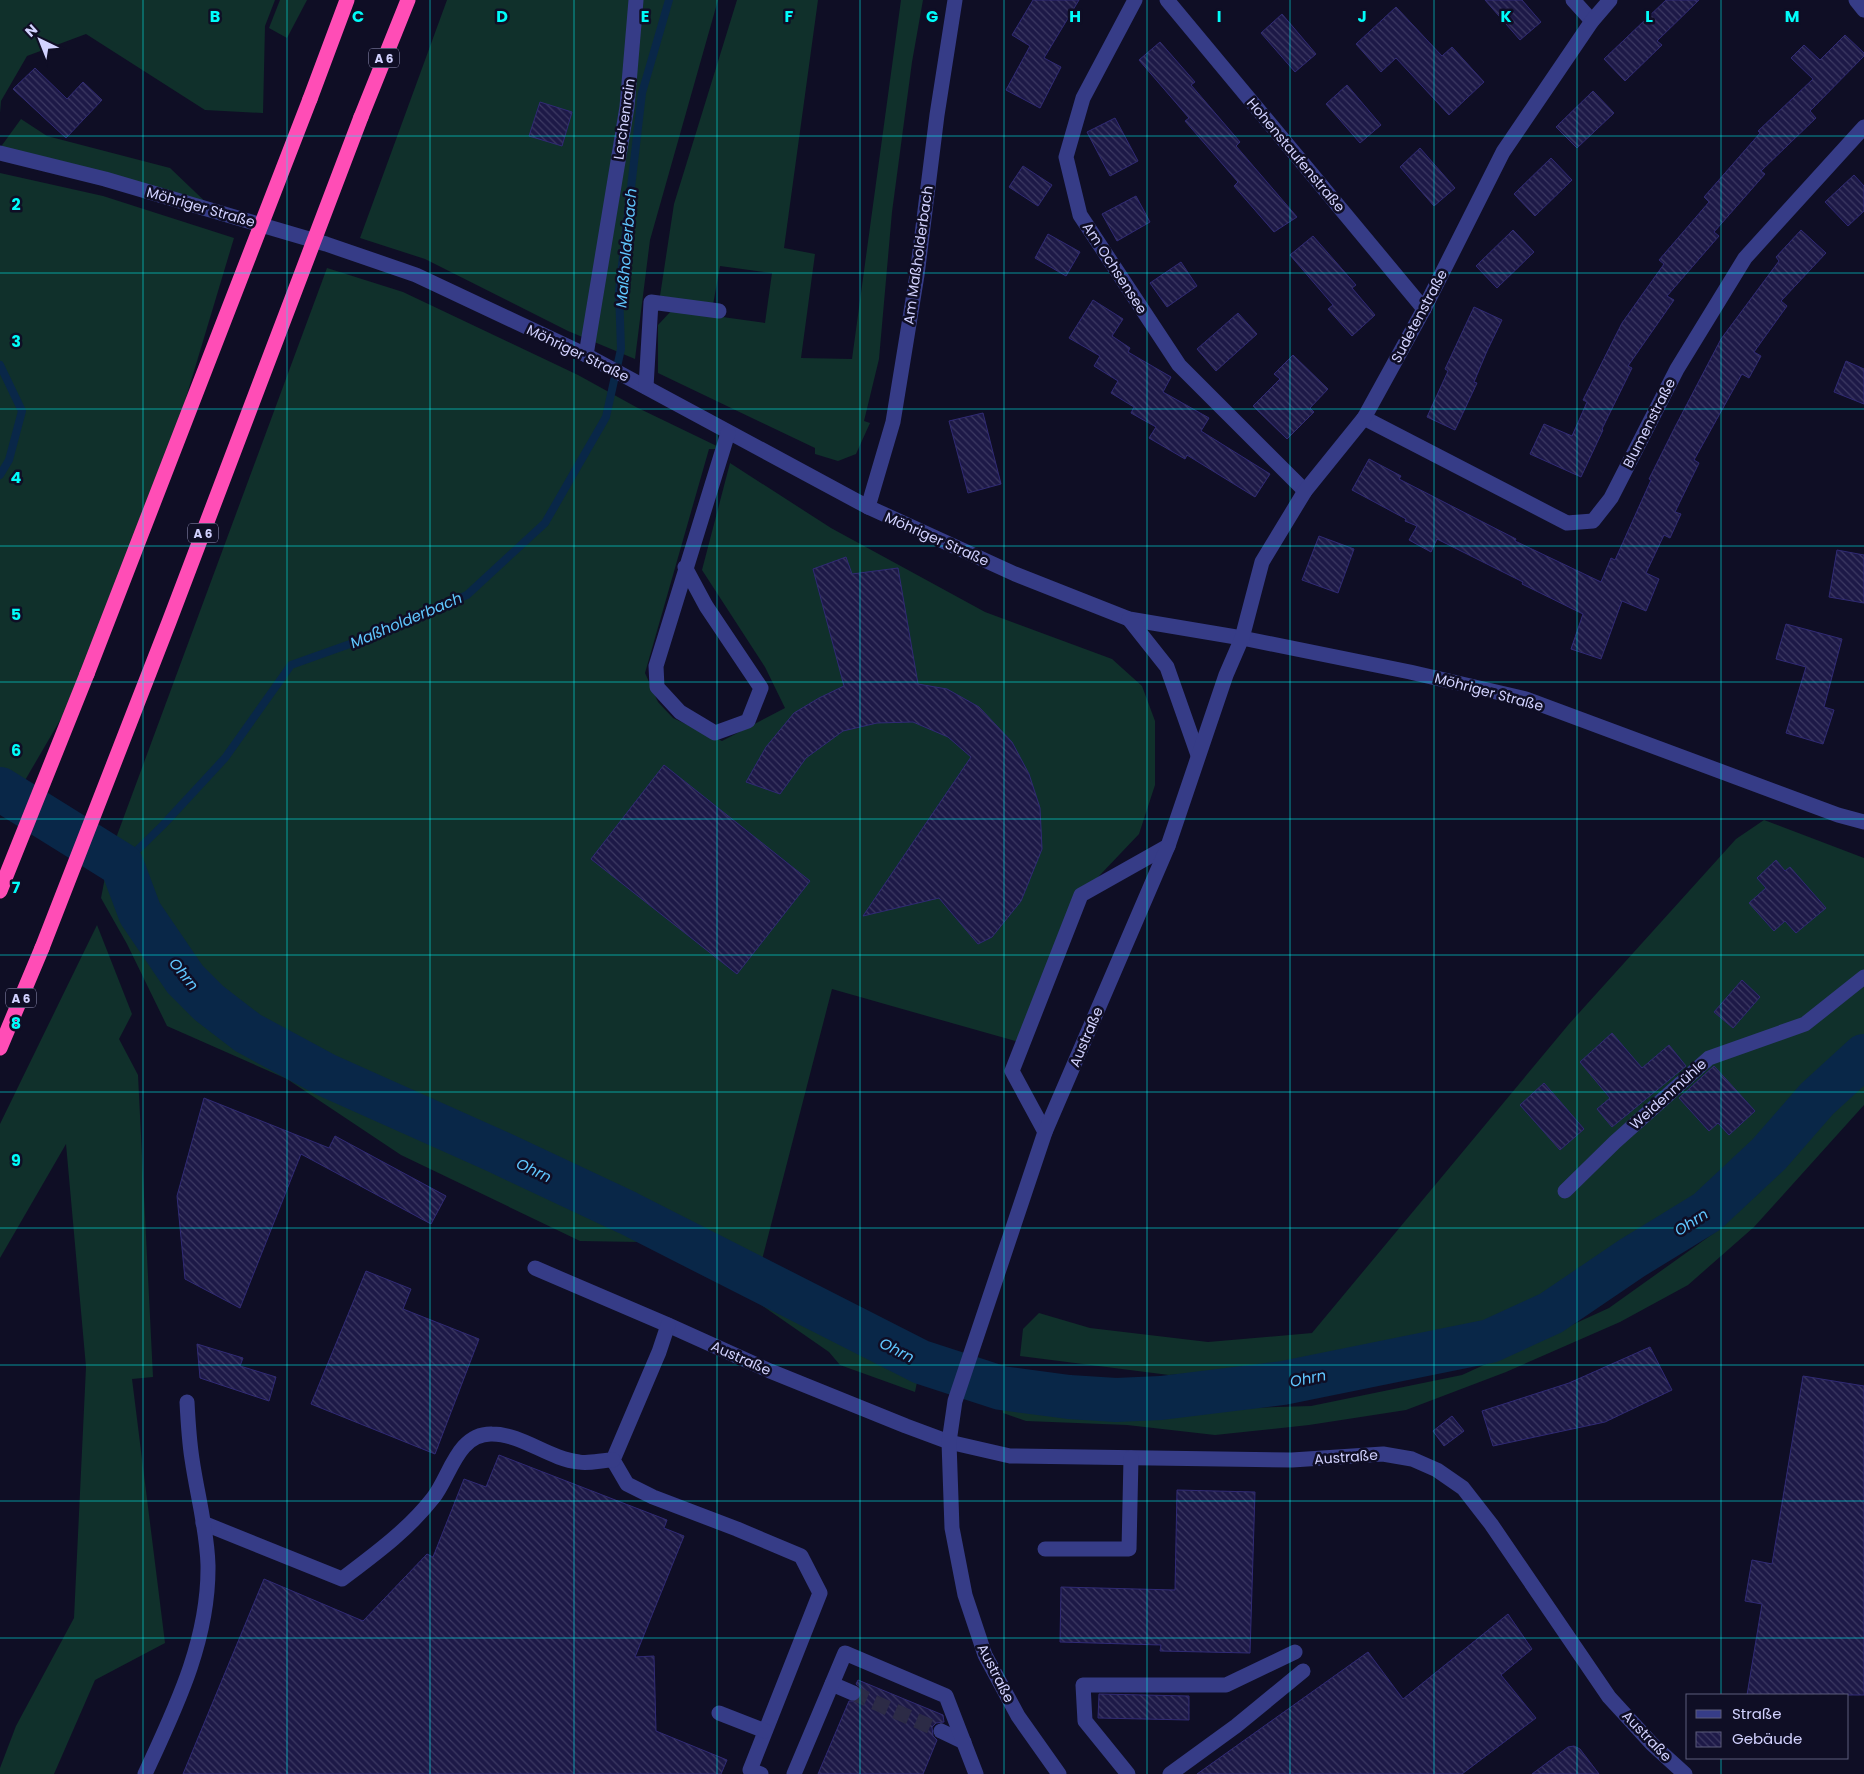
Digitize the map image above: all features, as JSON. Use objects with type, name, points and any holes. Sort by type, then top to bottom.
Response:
[{"type":"highway","points":[[0,891],[159,492],[347,0]]},
{"type":"highway","name":"A 6","points":[[0,1048],[42,948],[169,622],[361,117],[408,0]]},
{"type":"street","name":"Lerchenrain","points":[[586,355],[627,107],[636,0]]},
{"type":"street","name":"Am Maßholderbach","points":[[868,507],[893,422],[917,275],[936,115],[955,0]]},
{"type":"street","name":"Am Ochsensee","points":[[1135,0],[1083,98],[1066,157],[1080,215],[1179,366],[1305,491]]},
{"type":"street","name":"Hohenstaufenstraße","points":[[1167,0],[1424,309]]},
{"type":"street","points":[[1573,0],[1592,21]]},
{"type":"street","name":"Sudetenstraße","points":[[1242,638],[1262,562],[1305,491],[1364,418],[1424,309],[1503,152],[1592,21],[1610,0]]},
{"type":"street","points":[[1856,0],[1864,10]]},
{"type":"street","name":"Blumenstraße","points":[[1364,418],[1567,524],[1593,521],[1612,498],[1677,368],[1745,258],[1864,127]]},
{"type":"street","name":"Möhriger Straße","points":[[0,153],[104,179],[326,244],[416,275],[586,355],[868,507],[1014,574],[1129,619],[1242,638],[1410,672],[1526,699],[1838,815],[1864,822]]},
{"type":"street","points":[[646,387],[651,302],[719,311]]},
{"type":"street","points":[[685,566],[706,606],[760,688],[748,721],[715,734],[680,712],[656,687],[656,666],[685,566],[728,433]]},
{"type":"street","points":[[1129,619],[1167,667],[1198,755]]},
{"type":"street","name":"Austraße","points":[[1059,1774],[1018,1716],[985,1655],[965,1595],[952,1528],[949,1442],[955,1401],[1045,1132],[1168,846],[1226,675],[1242,638]]},
{"type":"street","points":[[1045,1132],[1012,1071],[1081,895],[1168,846]]},
{"type":"street","name":"Weidenmühle","points":[[1565,1191],[1615,1142],[1709,1058],[1806,1024],[1864,978]]},
{"type":"street","name":"Austraße","points":[[535,1268],[770,1371],[949,1442],[1010,1456],[1292,1460],[1383,1454],[1412,1459],[1437,1470],[1463,1488],[1491,1524],[1609,1697],[1652,1744],[1685,1774]]},
{"type":"street","points":[[613,1460],[659,1352],[668,1325]]},
{"type":"street","points":[[145,1774],[171,1717],[194,1659],[204,1616],[208,1564],[192,1459],[187,1402]]},
{"type":"street","points":[[203,1523],[342,1579],[395,1538],[434,1497],[457,1455],[474,1438],[491,1433],[510,1437],[579,1462],[613,1460]]},
{"type":"street","points":[[1045,1549],[1129,1549],[1131,1458]]},
{"type":"street","points":[[613,1460],[627,1484],[653,1497],[801,1556],[820,1593],[750,1770],[761,1774]]},
{"type":"street","points":[[1128,1774],[1085,1721],[1083,1685],[1226,1685],[1295,1652]]},
{"type":"street","points":[[794,1774],[845,1653],[946,1696],[976,1774]]},
{"type":"street","points":[[1170,1774],[1236,1726],[1303,1671]]},
{"type":"street","points":[[832,1684],[852,1693]]},
{"type":"street","points":[[719,1713],[765,1731]]},
{"type":"street","points":[[941,1732],[964,1742]]},
{"type":"green space","points":[[0,0],[275,0],[265,26],[263,113],[205,110],[86,34],[27,56],[1,101],[0,113]]},
{"type":"green space","points":[[280,0],[307,0],[287,38],[269,28]]},
{"type":"green space","points":[[447,0],[718,0],[650,240],[635,359],[568,331],[425,259],[360,238]]},
{"type":"green space","points":[[737,0],[818,0],[784,248],[815,254],[801,358],[852,359],[901,0],[923,0],[912,62],[892,212],[879,359],[864,421],[870,423],[856,454],[838,461],[815,454],[815,448],[658,373],[658,325],[672,310],[765,323],[772,273],[720,266],[713,305],[660,296],[674,204]]},
{"type":"green space","points":[[21,119],[47,136],[170,168],[215,211],[0,148]]},
{"type":"green space","points":[[0,173],[103,196],[234,238],[155,501],[87,674],[24,782],[0,781]]},
{"type":"green space","points":[[327,268],[403,292],[578,375],[636,407],[723,449],[709,449],[645,673],[658,702],[673,718],[722,741],[785,708],[765,667],[702,570],[730,463],[831,528],[985,612],[1112,659],[1142,686],[1155,721],[1155,785],[1139,834],[1081,895],[1022,1043],[832,989],[757,1279],[921,1362],[915,1392],[840,1365],[829,1352],[757,1302],[639,1242],[580,1241],[401,1155],[287,1079],[167,1026],[127,944],[101,898],[109,857]]},
{"type":"green space","points":[[1764,820],[1864,858],[1864,1044],[1756,1154],[1678,1223],[1538,1299],[1448,1337],[1285,1365],[1169,1375],[1020,1356],[1023,1329],[1039,1313],[1090,1328],[1208,1342],[1312,1333],[1569,1024],[1736,839]]},
{"type":"green space","points":[[97,925],[132,1014],[119,1039],[138,1075],[153,1377],[132,1379],[165,1643],[95,1680],[54,1774],[0,1774],[0,1768],[16,1726],[74,1618],[86,1367],[66,1144],[0,1258],[0,1124]]},
{"type":"green space","points":[[1864,1080],[1864,1105],[1754,1227],[1688,1285],[1620,1322],[1506,1372],[1406,1410],[1309,1425],[1215,1435],[1127,1425],[1026,1421],[1003,1413],[1002,1392],[1024,1397],[1110,1407],[1186,1410],[1311,1406],[1462,1375],[1609,1308],[1721,1228],[1765,1187]]},
{"type":"building","points":[[1033,0],[1079,0],[1044,58],[1061,67],[1040,108],[1006,90],[1030,46],[1012,35]]},
{"type":"building","points":[[1485,0],[1522,0],[1541,22],[1520,40]]},
{"type":"building","points":[[1666,0],[1699,0],[1657,41],[1662,45],[1625,81],[1604,59]]},
{"type":"building","points":[[1396,7],[1442,56],[1452,47],[1484,82],[1449,115],[1396,58],[1381,72],[1356,44]]},
{"type":"building","points":[[1282,14],[1316,54],[1295,72],[1261,33]]},
{"type":"building","points":[[1845,35],[1864,53],[1864,56],[1810,111],[1816,118],[1761,171],[1765,174],[1714,232],[1719,236],[1667,296],[1674,300],[1628,366],[1632,368],[1581,477],[1530,454],[1544,424],[1572,436],[1587,402],[1583,400],[1622,323],[1664,264],[1659,260],[1709,202],[1704,197],[1760,133],[1758,131],[1813,79],[1791,58],[1804,45],[1820,60]]},
{"type":"building","points":[[1160,42],[1195,82],[1191,85],[1240,142],[1236,146],[1297,217],[1274,232],[1234,186],[1238,182],[1185,121],[1189,118],[1139,60]]},
{"type":"building","points":[[35,68],[67,99],[83,82],[102,100],[66,138],[13,89]]},
{"type":"building","points":[[1347,85],[1381,125],[1360,143],[1326,104]]},
{"type":"building","points":[[1593,91],[1614,113],[1577,148],[1556,127]]},
{"type":"building","points":[[540,102],[572,112],[562,146],[529,136]]},
{"type":"building","points":[[1115,118],[1138,161],[1110,176],[1087,132]]},
{"type":"building","points":[[1420,148],[1455,188],[1434,206],[1400,167]]},
{"type":"building","points":[[1551,158],[1572,180],[1535,216],[1514,194]]},
{"type":"building","points":[[1023,166],[1052,185],[1038,206],[1009,187]]},
{"type":"building","points":[[1854,175],[1864,186],[1864,211],[1848,226],[1825,202]]},
{"type":"building","points":[[1136,196],[1150,222],[1117,241],[1102,214]]},
{"type":"building","points":[[1513,230],[1534,252],[1497,288],[1476,266]]},
{"type":"building","points":[[1801,230],[1826,253],[1781,301],[1787,306],[1754,352],[1761,356],[1749,378],[1742,374],[1694,460],[1699,463],[1675,512],[1681,514],[1670,538],[1664,535],[1646,573],[1659,579],[1646,611],[1622,601],[1601,659],[1571,649],[1583,614],[1437,539],[1431,552],[1409,540],[1417,526],[1352,490],[1369,459],[1401,476],[1399,479],[1516,539],[1515,541],[1601,582],[1611,558],[1615,560],[1651,480],[1649,479],[1721,339],[1779,261],[1776,257]]},
{"type":"building","points":[[1048,234],[1080,252],[1066,276],[1035,258]]},
{"type":"building","points":[[1313,236],[1356,285],[1352,288],[1375,315],[1352,336],[1328,309],[1333,305],[1290,255]]},
{"type":"building","points":[[1181,262],[1197,286],[1167,307],[1150,283]]},
{"type":"building","points":[[1093,300],[1123,319],[1112,336],[1130,348],[1128,352],[1171,377],[1163,392],[1209,418],[1201,431],[1270,474],[1255,497],[1187,455],[1185,459],[1149,438],[1156,427],[1131,413],[1134,407],[1111,393],[1118,381],[1094,366],[1100,356],[1069,338]]},
{"type":"building","points":[[1474,307],[1502,320],[1474,382],[1477,383],[1455,430],[1427,417],[1448,371],[1445,369]]},
{"type":"building","points":[[1238,313],[1257,334],[1216,371],[1197,349]]},
{"type":"building","points":[[1293,355],[1328,389],[1310,408],[1314,412],[1287,439],[1253,406],[1280,379],[1274,374]]},
{"type":"building","points":[[1846,361],[1864,369],[1864,404],[1834,392]]},
{"type":"building","points":[[983,413],[1001,484],[968,493],[949,421]]},
{"type":"building","points":[[1319,536],[1354,549],[1338,593],[1302,580]]},
{"type":"building","points":[[1837,550],[1864,555],[1864,603],[1829,597]]},
{"type":"building","points":[[846,557],[852,574],[898,568],[918,684],[947,689],[979,707],[1012,742],[1029,774],[1040,808],[1042,849],[1021,901],[992,937],[978,944],[939,898],[863,916],[971,757],[948,737],[913,722],[877,723],[843,731],[806,758],[780,794],[746,782],[766,747],[794,713],[844,686],[813,569]]},
{"type":"building","points":[[1786,624],[1842,639],[1824,707],[1834,710],[1823,744],[1786,733],[1806,667],[1776,659]]},
{"type":"building","points":[[664,765],[810,881],[737,974],[591,859]]},
{"type":"building","points":[[1776,860],[1785,871],[1790,867],[1826,908],[1796,933],[1785,921],[1774,931],[1749,903],[1766,888],[1757,878]]},
{"type":"building","points":[[1742,980],[1760,997],[1733,1028],[1714,1012]]},
{"type":"building","points":[[1612,1033],[1642,1068],[1669,1045],[1686,1066],[1612,1127],[1597,1109],[1610,1098],[1580,1062]]},
{"type":"building","points":[[1714,1066],[1755,1111],[1729,1135],[1718,1123],[1709,1131],[1679,1098]]},
{"type":"building","points":[[1544,1083],[1584,1129],[1560,1150],[1520,1105]]},
{"type":"building","points":[[204,1098],[329,1148],[335,1136],[446,1196],[431,1224],[301,1154],[240,1308],[185,1279],[177,1196]]},
{"type":"building","points":[[366,1271],[411,1289],[403,1309],[479,1339],[435,1454],[311,1404]]},
{"type":"building","points":[[197,1344],[243,1358],[240,1366],[276,1377],[269,1401],[200,1378]]},
{"type":"building","points":[[1650,1347],[1672,1390],[1605,1422],[1493,1446],[1482,1411],[1569,1383]]},
{"type":"building","points":[[1803,1376],[1864,1386],[1864,1695],[1747,1694],[1762,1604],[1745,1601],[1752,1560],[1772,1564]]},
{"type":"building","points":[[1452,1416],[1464,1431],[1444,1446],[1433,1431]]},
{"type":"building","points":[[499,1455],[667,1520],[664,1528],[684,1536],[635,1657],[654,1656],[656,1731],[727,1760],[721,1774],[183,1774],[264,1579],[363,1621],[427,1554],[433,1557],[464,1479],[486,1487]]},
{"type":"building","points":[[1177,1490],[1255,1492],[1250,1653],[1160,1651],[1161,1645],[1060,1642],[1061,1587],[1175,1590]]},
{"type":"building","points":[[1508,1614],[1532,1649],[1501,1675],[1536,1718],[1462,1774],[1197,1774],[1368,1652],[1403,1699]]},
{"type":"building","points":[[858,1680],[943,1715],[944,1722],[936,1723],[932,1727],[933,1736],[937,1740],[923,1774],[818,1774],[849,1701],[858,1701],[862,1696],[861,1688],[856,1684]]},
{"type":"building","points":[[1099,1694],[1189,1696],[1189,1720],[1098,1718]]},
{"type":"building","points":[[1574,1746],[1580,1749],[1599,1774],[1532,1774],[1568,1747]]},
{"type":"waterway","name":"Maßholderbach","points":[[122,865],[163,825],[225,758],[291,665],[364,639],[467,595],[545,523],[606,417],[621,349],[619,291],[642,93],[669,0]]},
{"type":"waterway","points":[[0,365],[22,411],[9,460],[0,475]]},
{"type":"waterway","name":"Ohrn","points":[[0,789],[122,865],[140,913],[185,979],[209,1003],[248,1033],[326,1075],[496,1151],[628,1213],[921,1362],[1001,1388],[1069,1397],[1116,1400],[1161,1398],[1283,1383],[1490,1341],[1551,1313],[1632,1258],[1707,1212],[1769,1154],[1817,1099],[1864,1056]]},
{"type":"tunnel","points":[[853,1693],[941,1731]]}]
